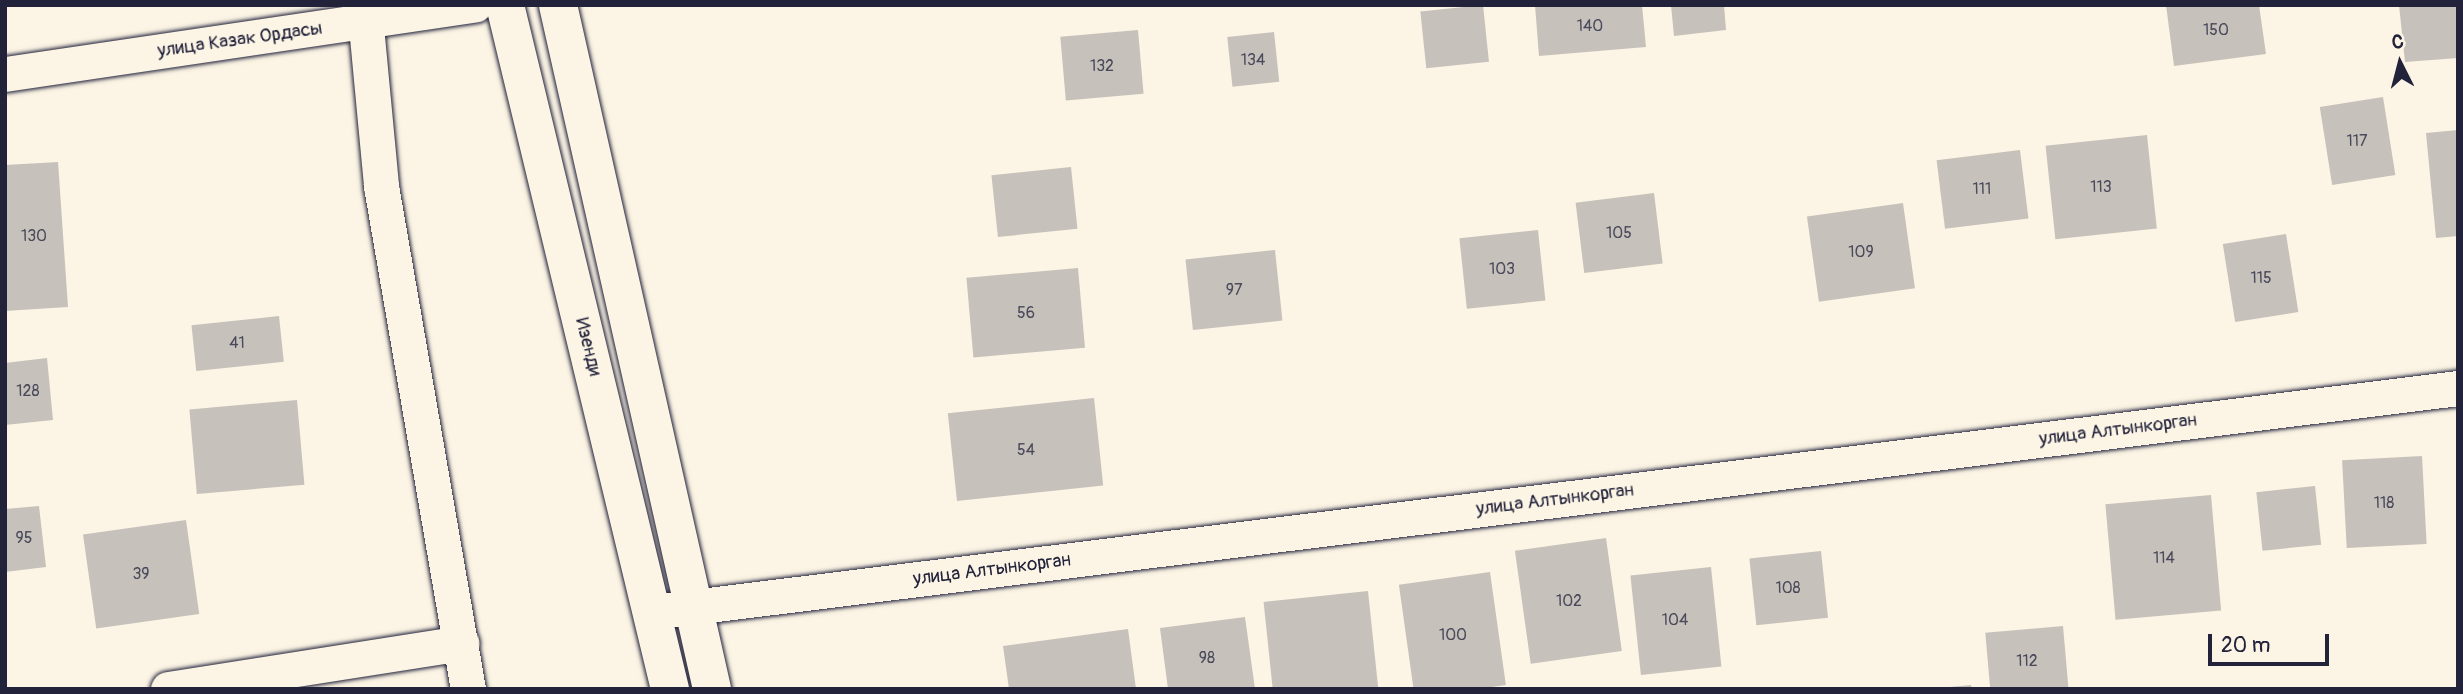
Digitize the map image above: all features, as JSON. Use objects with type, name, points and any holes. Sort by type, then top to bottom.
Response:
[{"type":"street","name":"улица Казак Ордасы","points":[[5,74],[365,13],[475,5]]},
{"type":"street","name":"Изенди","points":[[505,5],[670,689]]},
{"type":"street","points":[[558,5],[712,689]]},
{"type":"street","points":[[365,13],[381,186],[468,689]]},
{"type":"street","name":"улица Алтынкорган","points":[[652,612],[2458,388]]},
{"type":"street","points":[[168,689],[461,643]]},
{"type":"building","points":[[1483,5],[1489,62],[1426,68],[1420,12]]},
{"type":"building","points":[[1535,5],[1642,5],[1646,47],[1539,56]]},
{"type":"building","points":[[1671,5],[1724,5],[1726,30],[1674,36]]},
{"type":"building","points":[[2166,5],[2259,5],[2266,54],[2174,66]]},
{"type":"building","points":[[2399,5],[2458,5],[2458,58],[2405,62]]},
{"type":"building","points":[[1138,30],[1144,94],[1066,101],[1060,37]]},
{"type":"building","points":[[1274,32],[1279,82],[1232,87],[1227,37]]},
{"type":"building","points":[[2383,97],[2395,175],[2332,185],[2320,107]]},
{"type":"building","points":[[2458,130],[2458,236],[2436,238],[2426,133]]},
{"type":"building","points":[[2147,135],[2157,228],[2055,239],[2046,146]]},
{"type":"building","points":[[2020,150],[2028,218],[1945,229],[1937,160]]},
{"type":"building","points":[[58,162],[68,307],[5,311],[5,165]]},
{"type":"building","points":[[1071,167],[1077,229],[998,237],[991,175]]},
{"type":"building","points":[[1654,193],[1663,263],[1584,273],[1576,203]]},
{"type":"building","points":[[1903,203],[1915,288],[1819,302],[1807,216]]},
{"type":"building","points":[[1538,230],[1545,301],[1467,309],[1459,238]]},
{"type":"building","points":[[2286,234],[2298,312],[2235,322],[2223,244]]},
{"type":"building","points":[[1275,250],[1282,321],[1193,330],[1185,259]]},
{"type":"building","points":[[1078,268],[1085,348],[973,357],[966,278]]},
{"type":"building","points":[[279,316],[284,362],[196,371],[191,325]]},
{"type":"building","points":[[47,358],[53,420],[5,425],[5,363]]},
{"type":"building","points":[[1094,398],[1103,486],[957,501],[948,413]]},
{"type":"building","points":[[297,400],[304,485],[197,494],[189,409]]},
{"type":"building","points":[[2422,456],[2427,544],[2347,548],[2342,460]]},
{"type":"building","points":[[2315,486],[2321,545],[2262,551],[2256,492]]},
{"type":"building","points":[[2211,495],[2221,611],[2116,620],[2105,504]]},
{"type":"building","points":[[39,506],[46,567],[5,572],[5,509]]},
{"type":"building","points":[[186,520],[199,614],[96,629],[83,534]]},
{"type":"building","points":[[1606,538],[1622,651],[1531,664],[1515,551]]},
{"type":"building","points":[[1821,551],[1828,618],[1756,625],[1749,559]]},
{"type":"building","points":[[1711,567],[1721,666],[1641,675],[1630,575]]},
{"type":"building","points":[[1490,572],[1506,685],[1477,689],[1414,689],[1399,585]]},
{"type":"building","points":[[1368,591],[1378,689],[1273,689],[1264,602]]},
{"type":"building","points":[[1245,617],[1255,689],[1168,689],[1160,628]]},
{"type":"building","points":[[2063,626],[2068,689],[1990,689],[1985,633]]},
{"type":"building","points":[[1128,629],[1136,689],[1009,689],[1003,646]]},
{"type":"building","points":[[1971,685],[1972,689],[1950,689],[1950,687]]}]
